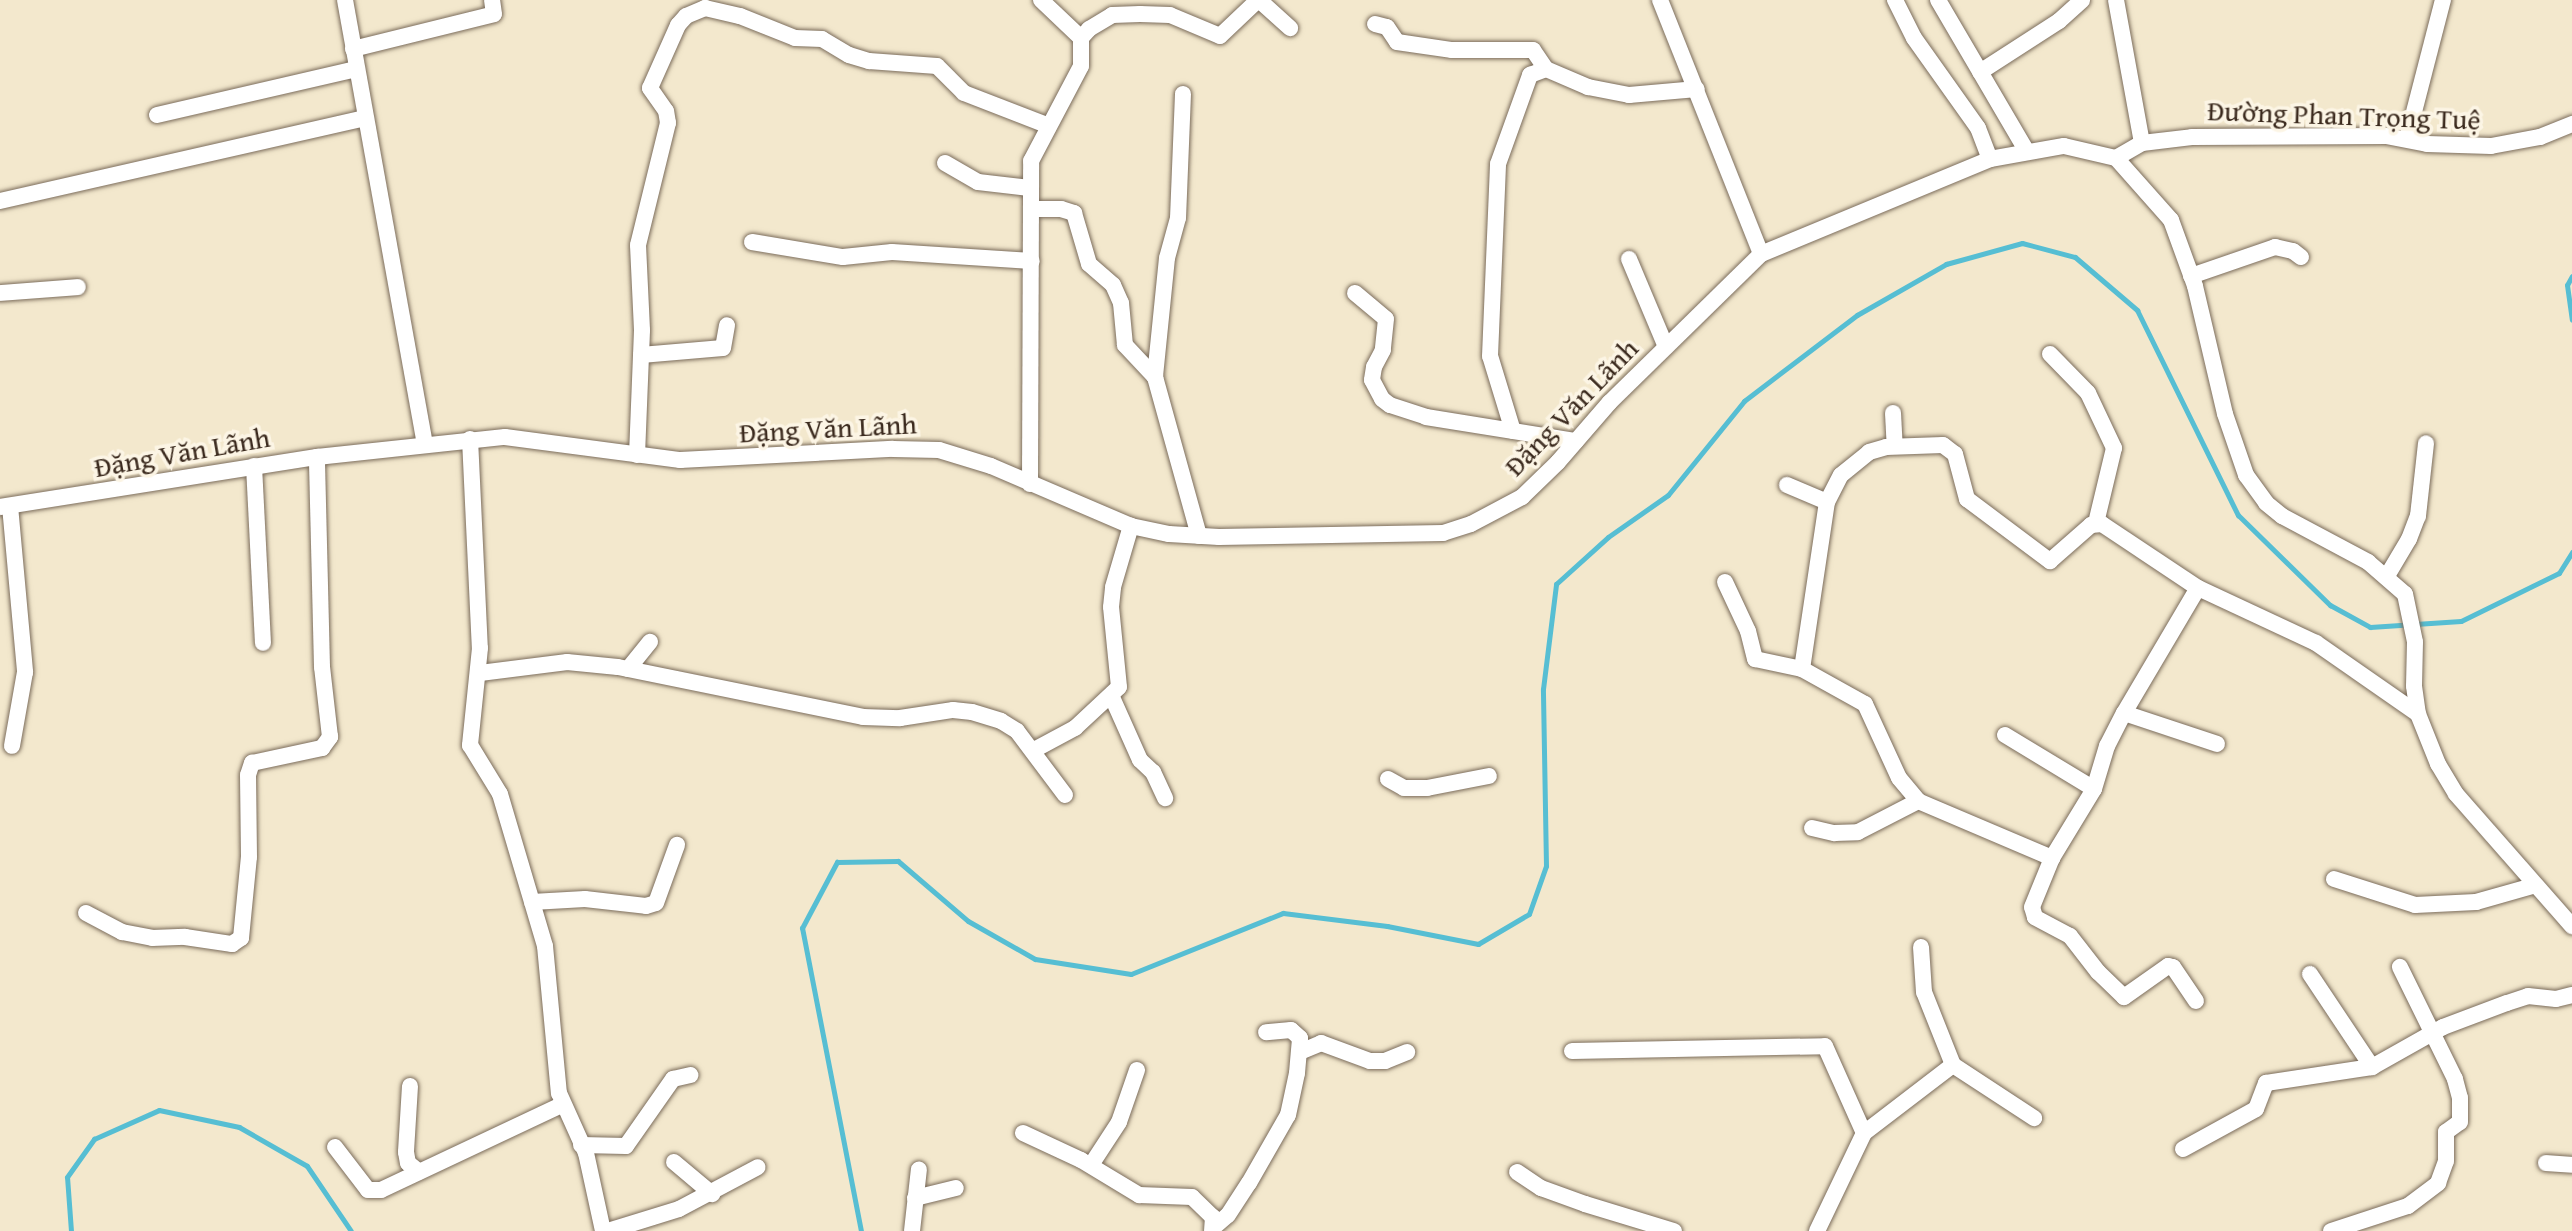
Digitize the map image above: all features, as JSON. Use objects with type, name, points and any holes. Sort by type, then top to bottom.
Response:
[{"type":"street","points":[[345,0],[425,443]]},
{"type":"street","points":[[353,49],[494,14],[492,0]]},
{"type":"street","points":[[1041,0],[1081,38]]},
{"type":"street","points":[[1030,484],[1031,161],[1081,66],[1081,38],[1089,29],[1112,15],[1170,15],[1220,36],[1259,0],[1290,28]]},
{"type":"street","points":[[1660,0],[1668,28],[1697,89],[1761,254]]},
{"type":"street","points":[[1895,0],[1914,38],[1978,128],[1990,159]]},
{"type":"street","points":[[1938,0],[2026,150]]},
{"type":"street","points":[[1980,72],[2059,21],[2082,0]]},
{"type":"street","points":[[2116,0],[2142,143]]},
{"type":"street","points":[[2407,139],[2443,0]]},
{"type":"street","points":[[637,455],[641,355],[638,245],[668,123],[660,100],[651,94],[651,81],[678,25],[696,10],[705,8],[740,16],[795,38],[822,39],[849,55],[869,61],[937,66],[964,93],[1049,126]]},
{"type":"street","points":[[1375,24],[1391,30],[1397,42],[1452,50],[1533,50],[1546,69],[1588,87],[1629,95],[1697,89]]},
{"type":"street","points":[[157,115],[357,69]]},
{"type":"street","points":[[1513,431],[1490,356],[1498,164],[1530,75],[1546,69]]},
{"type":"street","points":[[1183,94],[1178,218],[1167,258],[1155,377],[1199,536]]},
{"type":"street","points":[[0,201],[366,118]]},
{"type":"street","name":"Đường Phan Trọng Tuệ","points":[[2116,158],[2142,143],[2192,137],[2259,135],[2407,139],[2427,144],[2491,146],[2540,137],[2572,124]]},
{"type":"street","name":"Đặng Văn Lãnh","points":[[5,506],[254,466],[425,443],[530,438],[637,455],[702,460],[922,449],[968,457],[1131,526],[1199,536],[1443,533],[1471,524],[1510,505],[1540,480],[1666,347],[1761,254],[1990,159],[2026,150],[2064,146],[2116,158]]},
{"type":"street","points":[[2116,158],[2171,220],[2191,276],[2236,450],[2256,490],[2282,516],[2387,576],[2409,601],[2415,642],[2414,686],[2418,714],[2438,764],[2456,794],[2536,885],[2568,915]]},
{"type":"street","points":[[945,163],[978,182],[1030,188]]},
{"type":"street","points":[[1031,209],[1061,209],[1074,213],[1089,264],[1113,285],[1121,303],[1125,345],[1155,377]]},
{"type":"street","points":[[752,242],[843,257],[892,252],[1032,261]]},
{"type":"street","points":[[2191,276],[2275,247],[2293,251],[2301,257]]},
{"type":"street","points":[[1629,259],[1666,347]]},
{"type":"street","points":[[0,293],[78,287]]},
{"type":"street","points":[[1355,293],[1379,310],[1387,323],[1383,350],[1374,367],[1372,380],[1382,399],[1426,417],[1576,441]]},
{"type":"street","points":[[641,355],[723,348],[727,325]]},
{"type":"street","points":[[1802,669],[1827,502],[1841,475],[1869,452],[1895,446],[1943,445],[1955,454],[1967,499],[2050,561],[2096,523],[2114,448],[2088,393],[2050,354]]},
{"type":"street","points":[[1893,413],[1895,446]]},
{"type":"street","points":[[470,439],[480,673],[470,745],[500,794],[532,902],[549,967],[552,1030],[562,1105],[581,1145],[606,1231],[679,1209],[758,1167]]},
{"type":"street","points":[[2387,576],[2409,539],[2418,516],[2426,443]]},
{"type":"street","points":[[86,913],[122,932],[152,938],[185,937],[232,944],[241,938],[249,857],[248,775],[252,763],[322,748],[330,737],[322,667],[317,457]]},
{"type":"street","points":[[254,466],[263,643]]},
{"type":"street","points":[[1787,485],[1827,502]]},
{"type":"street","points":[[5,506],[25,672],[12,746]]},
{"type":"street","points":[[2096,523],[2198,588],[2316,643],[2418,714]]},
{"type":"street","points":[[1034,750],[1075,728],[1119,687],[1111,607],[1113,587],[1131,526]]},
{"type":"street","points":[[1725,582],[1748,631],[1755,659],[1802,669],[1865,704],[1899,778],[1918,801],[2052,858]]},
{"type":"street","points":[[2196,1001],[2173,967],[2168,966],[2124,997],[2115,992],[2070,936],[2035,917],[2033,897],[2052,858],[2094,789],[2107,746],[2124,713],[2198,588]]},
{"type":"street","points":[[628,669],[650,642]]},
{"type":"street","points":[[480,673],[553,661],[628,669],[863,717],[900,718],[953,710],[972,712],[1001,721],[1034,750],[1065,795]]},
{"type":"street","points":[[1111,695],[1140,760],[1153,772],[1165,798]]},
{"type":"street","points":[[2124,713],[2217,744]]},
{"type":"street","points":[[2005,735],[2094,789]]},
{"type":"street","points":[[1388,779],[1404,788],[1427,788],[1489,776]]},
{"type":"street","points":[[1812,828],[1834,833],[1858,832],[1918,801]]},
{"type":"street","points":[[532,902],[585,899],[646,906],[656,903],[677,845]]},
{"type":"street","points":[[2334,879],[2415,905],[2476,902],[2536,885]]},
{"type":"street","points":[[1921,947],[1924,992],[1953,1065],[2034,1118]]},
{"type":"street","points":[[2331,1231],[2408,1206],[2438,1183],[2446,1161],[2446,1132],[2460,1122],[2455,1079],[2400,967]]},
{"type":"street","points":[[2310,974],[2372,1067]]},
{"type":"street","points":[[2183,1149],[2256,1109],[2266,1083],[2372,1067],[2432,1033],[2528,996],[2556,999],[2572,995]]},
{"type":"street","points":[[1213,1229],[1228,1215],[1272,1148],[1288,1115],[1300,1038],[1291,1030],[1266,1032]]},
{"type":"street","points":[[1300,1052],[1321,1043],[1370,1061],[1385,1061],[1407,1052]]},
{"type":"street","points":[[1572,1051],[1825,1046],[1864,1133]]},
{"type":"street","points":[[1817,1231],[1864,1133],[1953,1065]]},
{"type":"street","points":[[1091,1165],[1119,1122],[1137,1070]]},
{"type":"street","points":[[581,1145],[626,1146],[673,1079],[691,1075]]},
{"type":"street","points":[[410,1086],[406,1152],[408,1163],[419,1172]]},
{"type":"street","points":[[335,1147],[368,1190],[381,1190],[562,1105]]},
{"type":"street","points":[[1023,1133],[1091,1165],[1139,1195],[1192,1197],[1213,1217],[1213,1229]]},
{"type":"street","points":[[674,1162],[712,1194]]},
{"type":"street","points":[[2546,1163],[2572,1165]]},
{"type":"street","points":[[912,1231],[919,1169]]},
{"type":"street","points":[[1517,1172],[1556,1193],[1674,1231]]},
{"type":"street","points":[[915,1198],[956,1188]]},
{"type":"waterway","points":[[861,1231],[802,928],[837,862],[898,861],[968,921],[1035,959],[1131,974],[1283,913],[1387,926],[1478,944],[1529,914],[1546,866],[1543,689],[1556,584],[1608,537],[1668,495],[1744,401],[1857,315],[1946,264],[2022,243],[2075,257],[2137,310],[2238,515],[2330,605],[2370,627],[2461,621],[2559,573],[2572,552]]},
{"type":"waterway","points":[[2572,276],[2567,285],[2572,320]]},
{"type":"waterway","points":[[71,1231],[67,1177],[94,1139],[159,1110],[239,1127],[307,1166],[351,1231]]}]
